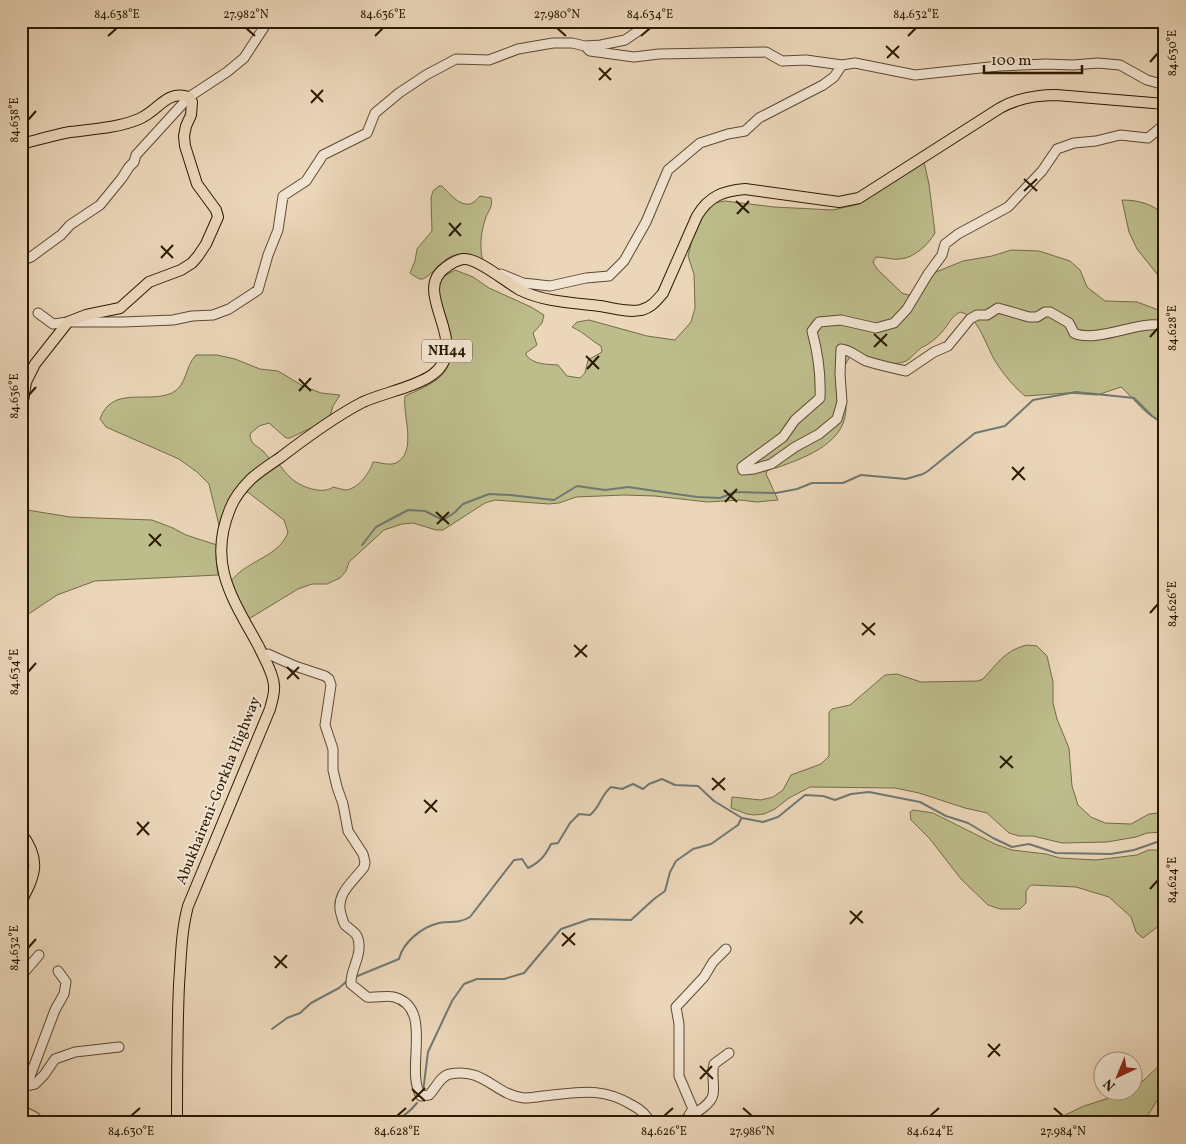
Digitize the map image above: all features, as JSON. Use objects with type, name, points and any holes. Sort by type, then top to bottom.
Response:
[{"type":"main road","points":[[21,144],[69,132],[100,129],[129,122],[153,111],[171,96],[180,94],[189,97],[192,102],[191,115],[184,136],[185,146],[197,184],[216,210],[218,217],[206,244],[192,263],[181,270],[149,282],[120,308],[86,315],[68,322],[35,364],[26,382],[21,414]]},
{"type":"main road","name":"Abukhaireni-Gorkha Highway","points":[[177,1123],[178,1011],[181,940],[185,918],[188,906],[270,709],[274,693],[274,684],[263,655],[226,584],[222,567],[224,525],[230,507],[238,494],[252,479],[305,439],[364,402],[430,376],[437,371],[444,362],[447,352],[440,314],[433,290],[435,278],[447,266],[462,259],[468,259],[491,270],[532,295],[626,311],[643,310],[657,300],[663,292],[702,207],[718,194],[730,190],[745,189],[838,202],[859,198],[1000,108],[1024,98],[1056,95],[1165,104]]},
{"type":"main road","points":[[21,902],[35,872],[34,854],[23,840]]},
{"type":"street","points":[[21,264],[22,261],[31,257],[61,235],[70,225],[100,205],[134,162],[136,155],[189,97],[227,72],[244,58],[268,21]]},
{"type":"street","points":[[38,313],[53,324],[173,320],[192,316],[213,315],[229,308],[258,290],[268,255],[278,230],[283,196],[306,181],[323,155],[350,143],[367,132],[375,113],[399,93],[426,75],[456,59],[489,60],[518,49],[553,43],[585,46],[601,45],[625,40],[653,21]]},
{"type":"street","points":[[585,46],[590,51],[634,57],[659,54],[766,52],[782,61],[806,60],[842,65],[855,63],[914,75],[1000,66],[1098,63],[1120,65],[1147,80],[1165,85]]},
{"type":"street","points":[[491,270],[523,282],[550,286],[586,278],[609,276],[624,260],[646,222],[668,170],[700,143],[745,131],[759,118],[823,86],[834,77],[842,65]]},
{"type":"street","points":[[1165,124],[1148,138],[1120,135],[1096,141],[1074,143],[1057,149],[1042,171],[1008,208],[958,234],[945,244],[942,255],[907,309],[894,323],[876,328],[841,320],[819,322],[812,331],[817,352],[820,398],[795,420],[783,437],[742,467],[743,470],[771,464],[818,434],[837,419],[842,402],[841,349],[848,350],[859,358],[906,371],[934,352],[948,346],[970,320],[977,315],[987,316],[998,308],[1029,317],[1037,317],[1045,312],[1050,312],[1069,323],[1074,333],[1081,337],[1122,331],[1150,324],[1165,326]]},
{"type":"street","points":[[263,655],[268,654],[329,679],[331,685],[326,708],[325,725],[333,749],[337,788],[343,804],[348,831],[364,854],[366,862],[340,897],[340,910],[344,923],[353,930],[360,945],[359,956],[350,981],[358,991],[367,997],[393,996],[402,1001],[413,1013],[416,1024],[417,1084],[422,1096],[429,1094],[441,1078],[447,1074],[470,1073],[476,1074],[506,1092],[524,1098],[598,1092],[618,1096],[643,1112],[650,1123]]},
{"type":"street","points":[[680,1123],[693,1109],[678,1076],[679,1024],[676,1007],[704,976],[713,962],[726,950]]},
{"type":"street","points":[[21,976],[39,955]]},
{"type":"street","points":[[21,1087],[28,1079],[55,1010],[64,994],[66,982],[58,971]]},
{"type":"street","points":[[21,1087],[35,1084],[56,1059],[75,1052],[119,1047]]},
{"type":"street","points":[[689,1115],[698,1111],[710,1101],[713,1095],[712,1072],[714,1064],[729,1053]]},
{"type":"street","points":[[21,1110],[39,1121]]},
{"type":"street","points":[[21,1118],[39,1121]]},
{"type":"shaded area","points":[[924,162],[929,184],[935,233],[925,246],[910,256],[897,259],[876,257],[873,262],[877,269],[902,293],[908,295],[914,294],[936,272],[963,261],[992,256],[1011,250],[1039,251],[1070,261],[1080,270],[1087,287],[1105,301],[1137,302],[1156,309],[1165,315],[1165,422],[1152,417],[1121,387],[1097,395],[1068,393],[1025,396],[1013,385],[993,358],[982,334],[972,319],[960,312],[952,318],[937,337],[906,361],[893,364],[871,361],[851,355],[844,368],[846,403],[845,417],[841,428],[833,438],[812,453],[767,471],[766,474],[778,500],[707,502],[655,496],[624,495],[576,497],[559,503],[549,504],[495,500],[485,503],[443,530],[436,530],[413,523],[402,524],[384,530],[349,562],[346,571],[340,578],[327,584],[312,584],[298,589],[247,620],[228,584],[246,567],[280,545],[288,532],[284,520],[245,490],[278,463],[291,478],[306,487],[323,490],[333,487],[345,490],[354,487],[362,480],[373,462],[393,464],[403,458],[408,442],[405,396],[438,379],[449,362],[449,336],[439,292],[441,278],[455,270],[473,277],[489,288],[544,315],[542,323],[533,333],[537,345],[526,355],[536,362],[558,365],[567,376],[580,378],[585,373],[588,360],[602,352],[601,346],[572,327],[577,322],[589,320],[647,336],[675,340],[691,322],[695,308],[694,274],[688,256],[698,216],[709,204],[725,201],[774,207],[833,210],[859,204]]},
{"type":"shaded area","points":[[442,186],[458,201],[466,204],[473,203],[480,196],[491,198],[491,206],[482,233],[481,250],[483,261],[463,255],[451,256],[424,279],[420,279],[410,273],[417,249],[432,231],[431,198],[433,191]]},
{"type":"shaded area","points":[[1122,200],[1145,203],[1156,208],[1165,216],[1165,284],[1137,249],[1129,232]]},
{"type":"shaded area","points":[[196,355],[217,355],[235,359],[260,369],[278,371],[303,386],[321,393],[340,395],[333,406],[330,416],[317,425],[290,438],[286,438],[269,423],[259,426],[250,434],[252,442],[264,452],[271,462],[240,485],[220,529],[209,484],[197,472],[179,459],[106,427],[100,419],[113,402],[131,397],[162,396],[177,390],[181,386]]},
{"type":"shaded area","points":[[21,509],[70,517],[152,520],[186,535],[217,545],[218,575],[95,581],[57,595],[21,619]]},
{"type":"shaded area","points":[[1027,645],[1037,646],[1047,656],[1053,682],[1053,703],[1057,719],[1069,748],[1072,786],[1078,805],[1091,817],[1105,823],[1131,824],[1149,814],[1158,813],[1165,801],[1165,832],[1147,833],[1107,842],[1062,843],[1033,836],[1019,836],[1009,833],[987,813],[895,788],[810,787],[764,814],[747,814],[731,808],[732,797],[761,800],[773,797],[783,790],[791,775],[821,764],[829,756],[829,712],[832,709],[850,705],[885,675],[897,674],[921,682],[978,681],[983,679],[1007,654]]},
{"type":"shaded area","points":[[913,810],[933,813],[995,844],[1012,850],[1046,854],[1060,858],[1096,860],[1137,855],[1148,850],[1165,850],[1165,924],[1143,938],[1136,932],[1131,917],[1109,897],[1076,887],[1031,885],[1026,891],[1026,903],[1020,909],[1000,909],[988,905],[961,879],[930,839],[911,820],[910,812]]},
{"type":"shaded area","points":[[1165,1060],[1165,1088],[1143,1123],[1055,1123],[1065,1115],[1097,1102],[1144,1102],[1144,1080]]},
{"type":"waterway","points":[[362,545],[376,527],[408,510],[425,511],[443,520],[463,504],[489,494],[554,500],[577,486],[605,490],[628,487],[697,497],[720,498],[735,492],[776,493],[797,489],[812,483],[843,483],[861,475],[906,479],[928,471],[975,433],[1005,426],[1033,400],[1076,392],[1134,398],[1152,416],[1165,425]]},
{"type":"waterway","points":[[355,977],[399,959],[409,941],[426,928],[439,923],[458,921],[470,917],[514,860],[522,859],[528,868],[539,861],[551,844],[558,843],[570,823],[579,814],[590,815],[594,812],[611,787],[622,789],[633,784],[643,789],[649,784],[662,779],[675,785],[698,786],[714,801],[742,818],[763,822],[778,817],[805,795],[823,796],[835,800],[851,794],[869,792],[920,802],[946,816],[968,823],[1012,847],[1029,844],[1056,853],[1111,854],[1165,841]]},
{"type":"waterway","points":[[423,1092],[428,1052],[452,1001],[464,984],[477,979],[504,979],[524,973],[561,929],[590,919],[631,920],[665,891],[670,872],[676,861],[693,849],[711,844],[738,825],[741,819]]},
{"type":"waterway","points":[[272,1029],[287,1018],[300,1013],[311,1003],[339,988],[347,981]]},
{"type":"waterway","points":[[354,1123],[362,1117],[386,1121],[399,1118],[405,1115],[417,1103]]}]
